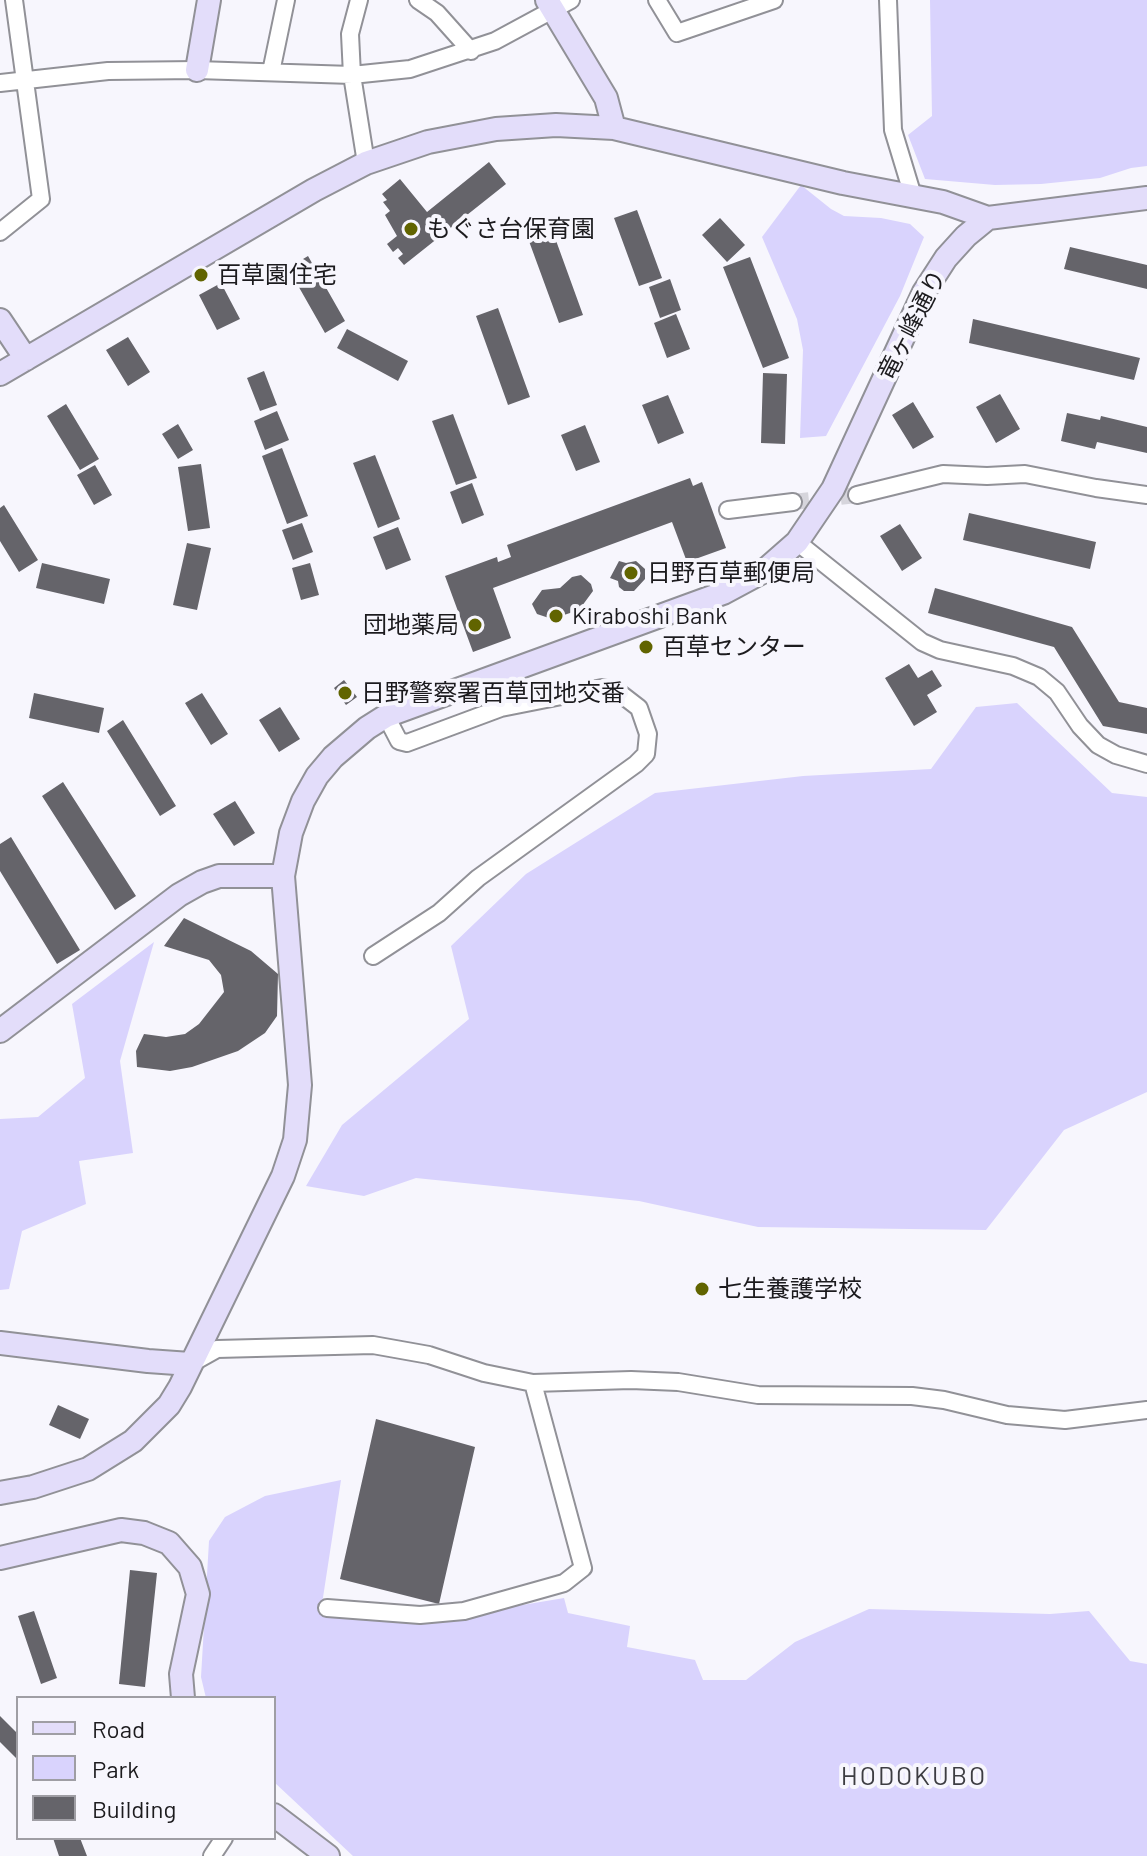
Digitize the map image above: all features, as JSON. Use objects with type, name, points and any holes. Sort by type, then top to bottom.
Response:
[{"type":"street","points":[[0,232],[41,199],[14,0]]},
{"type":"street","points":[[197,70],[209,0]]},
{"type":"street","points":[[271,72],[286,0]]},
{"type":"street","points":[[359,0],[350,34],[352,75],[366,163]]},
{"type":"street","points":[[418,0],[437,13],[471,51]]},
{"type":"street","points":[[657,0],[677,33],[764,2]]},
{"type":"street","points":[[888,0],[893,130],[913,196]]},
{"type":"street","points":[[0,83],[108,71],[197,70],[352,75],[410,69],[495,41],[557,3],[606,98],[614,128]]},
{"type":"street","points":[[0,374],[314,190],[366,163],[428,142],[496,129],[556,125],[614,128],[843,183],[943,202],[988,218],[1147,198]]},
{"type":"street","name":"竜ヶ峰通り","points":[[0,1493],[74,1476],[121,1450],[145,1431],[169,1405],[283,1176],[295,1140],[300,1085],[283,876],[291,833],[317,776],[350,740],[386,716],[723,593],[764,571],[797,542],[833,489],[933,276],[966,236],[988,218]]},
{"type":"street","points":[[0,320],[26,359]]},
{"type":"street","points":[[857,495],[943,474],[1025,474],[1147,495]]},
{"type":"street","points":[[728,510],[793,502]]},
{"type":"street","points":[[797,542],[922,642],[940,650],[1013,666],[1039,677],[1057,692],[1080,726],[1098,745],[1116,755],[1147,764]]},
{"type":"street","points":[[373,956],[439,913],[478,878],[636,764],[646,754],[648,734],[639,708],[617,691],[602,688],[501,708],[407,743],[399,741],[386,716]]},
{"type":"street","points":[[0,1031],[179,895],[202,882],[219,876],[283,876]]},
{"type":"street","points":[[0,1343],[190,1364],[217,1349],[373,1345],[419,1353],[484,1373],[533,1383],[631,1380],[678,1382],[779,1396],[912,1396],[1007,1415],[1065,1420],[1147,1410]]},
{"type":"street","points":[[327,1608],[420,1615],[464,1611],[564,1583],[583,1568],[533,1383]]},
{"type":"street","points":[[0,1558],[121,1530],[144,1533],[169,1543],[190,1567],[198,1594],[181,1674],[183,1696]]},
{"type":"street","points":[[276,1817],[328,1856]]},
{"type":"green space","points":[[930,0],[1147,0],[1147,166],[1100,178],[1041,184],[995,185],[925,179],[908,135],[932,116]]},
{"type":"green space","points":[[801,185],[844,216],[881,218],[910,224],[924,237],[900,296],[826,436],[800,438],[803,350],[797,319],[762,237]]},
{"type":"green space","points":[[1017,703],[1112,793],[1147,797],[1147,1092],[1064,1130],[986,1230],[758,1227],[639,1201],[416,1178],[364,1196],[306,1186],[342,1125],[469,1019],[451,946],[526,874],[655,793],[803,776],[931,769],[976,707]]},
{"type":"green space","points":[[154,942],[120,1061],[133,1153],[79,1161],[86,1204],[22,1231],[9,1289],[0,1290],[0,1119],[38,1117],[85,1078],[72,1004]]},
{"type":"green space","points":[[341,1480],[322,1604],[451,1617],[564,1598],[568,1613],[630,1626],[627,1647],[695,1660],[703,1680],[746,1680],[795,1642],[869,1609],[1050,1614],[1089,1611],[1130,1661],[1147,1664],[1147,1856],[353,1856],[276,1784],[276,1696],[206,1696],[201,1677],[209,1541],[225,1517],[265,1496]]},
{"type":"building","points":[[489,162],[506,184],[404,265],[398,258],[403,254],[398,248],[393,252],[387,244],[397,236],[385,215],[390,211],[383,202],[387,200],[382,194],[400,179],[427,212]]},
{"type":"building","points":[[637,210],[662,278],[639,286],[614,218]]},
{"type":"building","points":[[720,218],[745,245],[727,262],[702,235]]},
{"type":"building","points":[[550,224],[583,315],[559,323],[526,233]]},
{"type":"building","points":[[1070,247],[1147,265],[1147,289],[1064,269]]},
{"type":"building","points":[[308,256],[345,321],[325,333],[288,268]]},
{"type":"building","points":[[750,257],[789,358],[763,368],[723,267]]},
{"type":"building","points":[[670,279],[681,310],[660,318],[649,287]]},
{"type":"building","points":[[221,283],[240,319],[217,330],[199,295]]},
{"type":"building","points":[[498,308],[530,397],[508,405],[476,316]]},
{"type":"building","points":[[676,314],[690,349],[667,358],[654,323]]},
{"type":"building","points":[[973,319],[1140,358],[1134,380],[969,343]]},
{"type":"building","points":[[347,329],[408,361],[398,381],[337,348]]},
{"type":"building","points":[[128,337],[150,372],[128,386],[106,350]]},
{"type":"building","points":[[264,371],[277,405],[260,411],[247,378]]},
{"type":"building","points":[[763,373],[787,374],[785,444],[761,443]]},
{"type":"building","points":[[1000,394],[1020,429],[996,443],[976,407]]},
{"type":"building","points":[[668,395],[684,433],[658,444],[642,405]]},
{"type":"building","points":[[913,402],[934,437],[913,449],[892,415]]},
{"type":"building","points":[[66,404],[99,459],[80,470],[47,416]]},
{"type":"building","points":[[277,411],[289,440],[265,450],[254,421]]},
{"type":"building","points":[[1067,413],[1100,420],[1101,416],[1147,427],[1147,453],[1097,442],[1095,449],[1061,441]]},
{"type":"building","points":[[453,414],[477,478],[456,485],[432,421]]},
{"type":"building","points":[[178,424],[193,450],[178,459],[162,434]]},
{"type":"building","points":[[585,425],[600,462],[576,471],[561,435]]},
{"type":"building","points":[[282,448],[308,516],[287,524],[262,456]]},
{"type":"building","points":[[375,455],[400,519],[378,528],[353,463]]},
{"type":"building","points":[[201,464],[210,528],[188,531],[178,467]]},
{"type":"building","points":[[95,465],[112,495],[94,505],[77,475]]},
{"type":"building","points":[[690,478],[693,486],[702,482],[726,548],[687,562],[672,522],[493,588],[511,638],[473,652],[445,576],[497,557],[498,562],[511,557],[507,545]]},
{"type":"building","points":[[472,483],[484,515],[462,524],[450,492]]},
{"type":"building","points":[[4,505],[38,560],[19,572],[0,541],[0,508]]},
{"type":"building","points":[[969,513],[1096,542],[1090,569],[963,540]]},
{"type":"building","points":[[302,523],[313,552],[293,560],[282,530]]},
{"type":"building","points":[[900,524],[922,558],[902,571],[880,536]]},
{"type":"building","points":[[398,527],[411,560],[386,570],[373,537]]},
{"type":"building","points":[[187,543],[211,548],[197,610],[173,605]]},
{"type":"building","points":[[619,561],[636,561],[645,569],[645,579],[634,591],[624,591],[618,581],[610,578]]},
{"type":"building","points":[[42,563],[110,579],[104,604],[36,588]]},
{"type":"building","points":[[310,563],[319,595],[301,600],[292,568]]},
{"type":"building","points":[[581,575],[591,584],[593,591],[579,610],[552,619],[537,614],[532,604],[542,590],[560,588],[572,577]]},
{"type":"building","points":[[935,588],[1072,627],[1119,702],[1147,708],[1147,734],[1103,726],[1054,647],[928,613]]},
{"type":"building","points":[[909,664],[918,678],[932,670],[942,686],[927,695],[937,712],[914,726],[885,678]]},
{"type":"building","name":"日野警察署百草団地交番","points":[[344,680],[357,697],[346,705],[334,688]]},
{"type":"building","points":[[34,693],[104,708],[99,733],[29,718]]},
{"type":"building","points":[[202,693],[228,734],[211,745],[185,703]]},
{"type":"building","points":[[280,707],[300,739],[279,752],[259,720]]},
{"type":"building","points":[[123,720],[176,806],[160,816],[107,731]]},
{"type":"building","points":[[63,782],[136,896],[115,910],[42,796]]},
{"type":"building","points":[[235,801],[255,833],[234,846],[213,814]]},
{"type":"building","points":[[11,837],[80,950],[57,964],[0,871],[0,844]]},
{"type":"building","points":[[184,918],[251,951],[278,974],[277,1016],[265,1033],[238,1051],[170,1071],[137,1067],[136,1051],[144,1034],[166,1037],[185,1034],[199,1024],[224,992],[221,975],[209,960],[164,946]]},
{"type":"building","points":[[58,1405],[89,1419],[80,1439],[49,1425]]},
{"type":"building","points":[[376,1419],[475,1447],[439,1604],[340,1579]]},
{"type":"building","points":[[130,1570],[157,1573],[145,1687],[119,1684]]},
{"type":"building","points":[[34,1611],[57,1678],[41,1684],[18,1616]]},
{"type":"building","points":[[0,1716],[16,1732],[16,1758],[0,1742]]},
{"type":"building","points":[[54,1840],[81,1840],[87,1856],[59,1856]]},
{"type":"tunnel","points":[[793,502],[857,495]]},
{"type":"place","name":"もぐさ台保育園","points":[[411,229]]},
{"type":"place","name":"百草園住宅","points":[[201,275]]},
{"type":"place","name":"日野百草郵便局","points":[[631,573]]},
{"type":"place","name":"Kiraboshi Bank","points":[[556,616]]},
{"type":"place","name":"団地薬局","points":[[475,625]]},
{"type":"place","name":"百草センター","points":[[646,647]]},
{"type":"place","name":"日野警察署百草団地交番","points":[[345,693]]},
{"type":"place","name":"七生養護学校","points":[[702,1289]]},
{"type":"district","name":"HODOKUBO","points":[[914,1776]]}]
